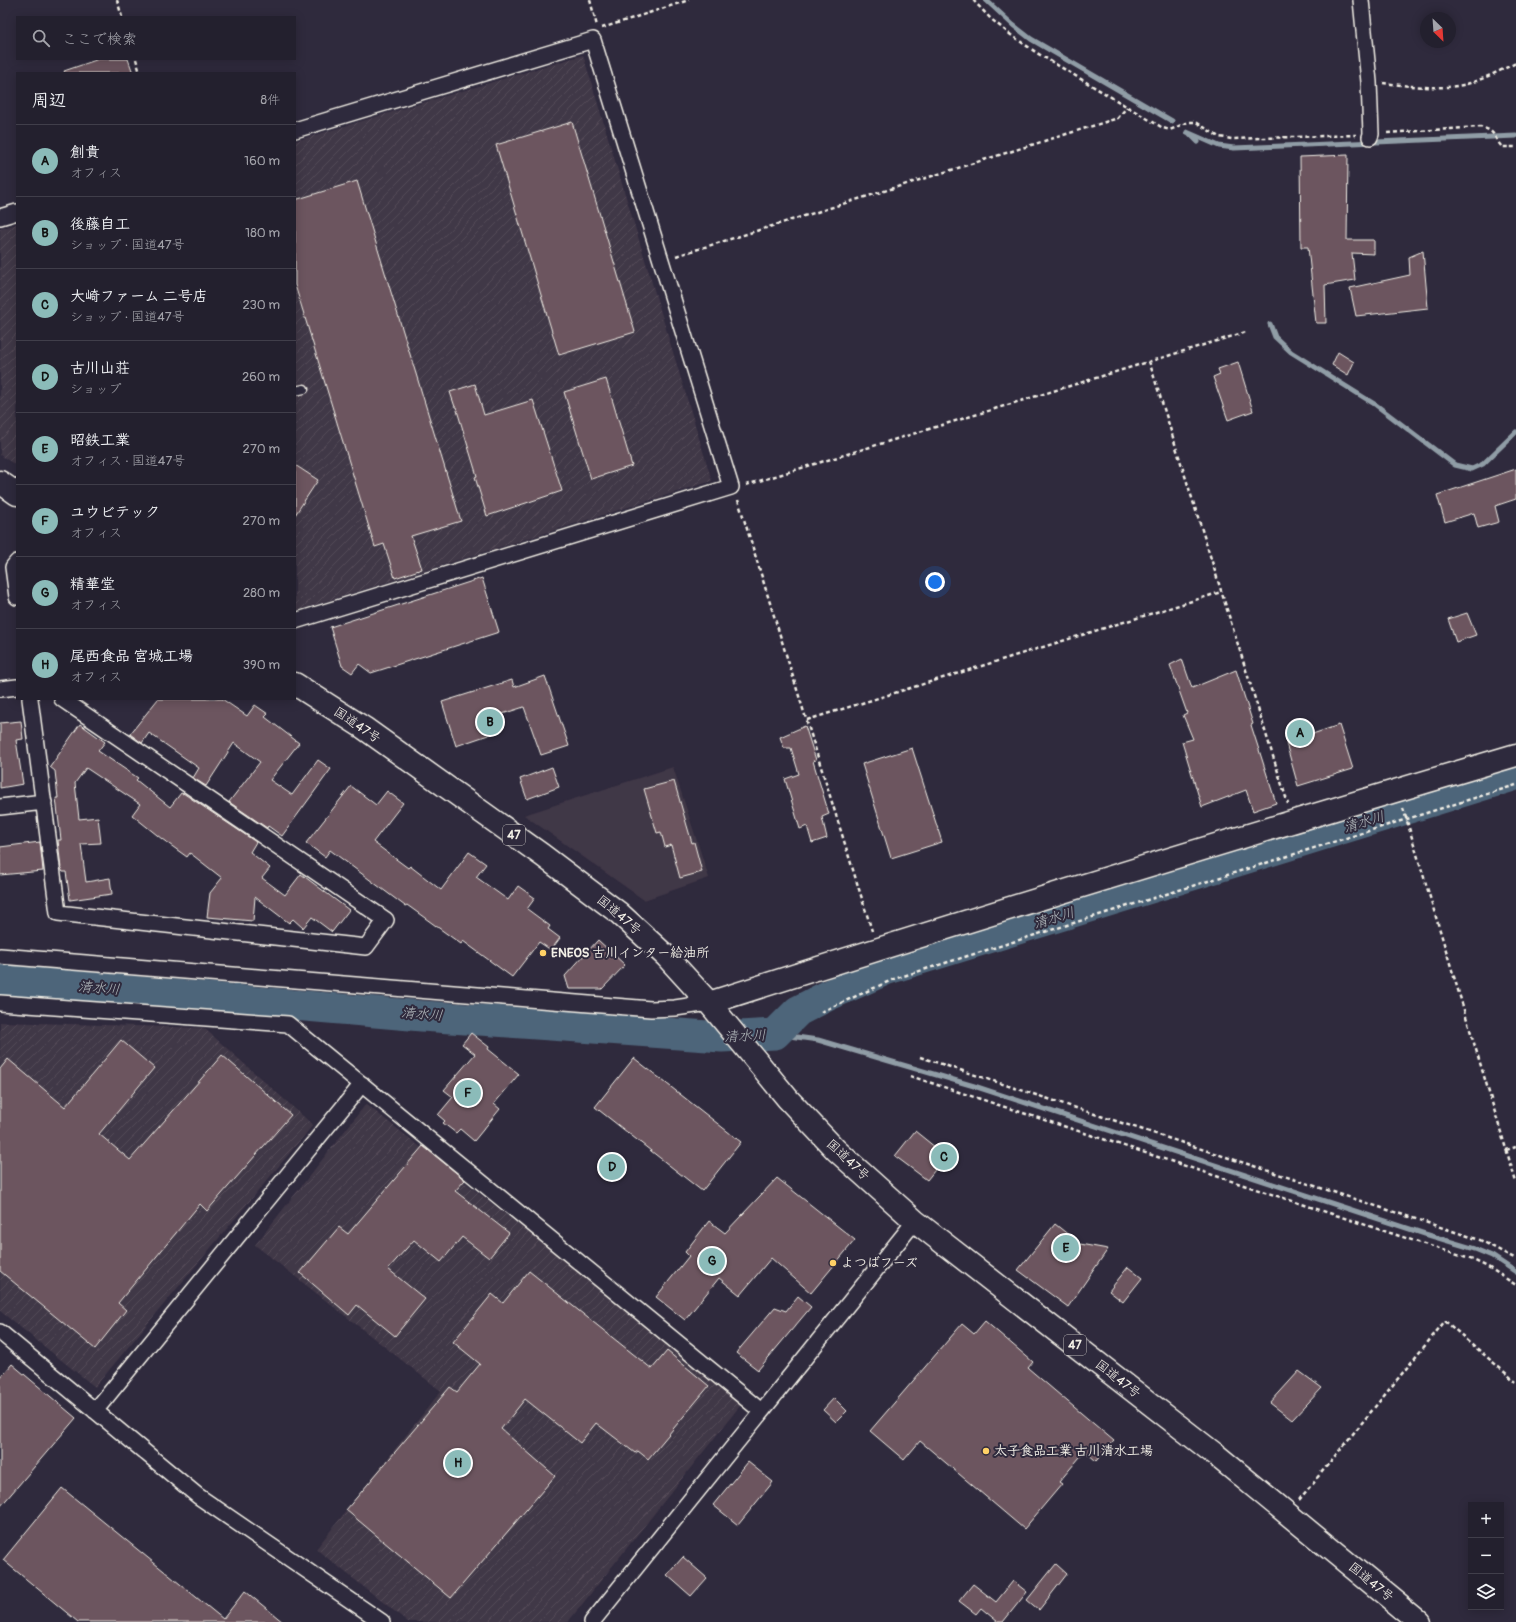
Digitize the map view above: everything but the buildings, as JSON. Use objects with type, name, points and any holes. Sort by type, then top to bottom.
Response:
[{"type":"main road","points":[[0,482],[16,493]]},
{"type":"main road","name":"国道47号","points":[[296,685],[370,733],[542,854],[619,913],[667,957],[711,1006],[788,1099],[836,1150],[915,1221],[1216,1455],[1419,1622]]},
{"type":"main road","points":[[711,1006],[877,949],[1293,821],[1516,755]]},
{"type":"street","points":[[1361,0],[1369,82],[1370,136]]},
{"type":"street","points":[[296,130],[594,40],[661,261],[733,488],[296,621]]},
{"type":"street","points":[[0,217],[16,212]]},
{"type":"street","points":[[10,566],[16,593]]},
{"type":"street","points":[[0,689],[16,687]]},
{"type":"street","points":[[30,700],[58,913],[366,947],[386,920],[63,700]]},
{"type":"street","points":[[0,808],[44,802]]},
{"type":"street","points":[[0,956],[651,1009],[711,1006]]},
{"type":"street","points":[[0,1003],[288,1024],[761,1412]]},
{"type":"street","points":[[95,1411],[362,1084]]},
{"type":"street","points":[[592,1622],[915,1221]]},
{"type":"street","points":[[0,1332],[198,1496],[382,1622]]},
{"type":"lane","points":[[296,391],[304,388]]},
{"type":"path","points":[[117,0],[122,16]]},
{"type":"path","points":[[590,0],[598,29],[689,0]]},
{"type":"path","points":[[973,0],[1011,36],[1127,107],[1163,128],[1170,130],[1188,122],[1196,122],[1218,137],[1232,139],[1370,136],[1480,127],[1489,129],[1502,147],[1516,147]]},
{"type":"path","points":[[136,60],[140,72]]},
{"type":"path","points":[[1369,82],[1431,88],[1469,83],[1493,75],[1516,63]]},
{"type":"path","points":[[661,261],[1118,118],[1127,107]]},
{"type":"path","points":[[877,949],[807,720],[733,488],[1246,332]]},
{"type":"path","points":[[1149,361],[1293,821]]},
{"type":"path","points":[[807,720],[1221,592]]},
{"type":"path","points":[[821,1012],[894,979],[1405,816],[1516,785]]},
{"type":"path","points":[[1405,816],[1516,1182]]},
{"type":"path","points":[[920,1057],[1480,1240],[1516,1259]]},
{"type":"path","points":[[910,1076],[1473,1260],[1488,1267],[1516,1285]]},
{"type":"path","points":[[1506,1150],[1516,1147]]},
{"type":"path","points":[[1288,1514],[1445,1321],[1516,1382]]},
{"type":"shaded area","points":[[583,55],[712,481],[296,611],[296,141]]},
{"type":"shaded area","points":[[16,224],[16,465],[0,455],[0,229]]},
{"type":"shaded area","points":[[673,767],[709,878],[644,900],[524,815]]},
{"type":"shaded area","points":[[0,1022],[204,1028],[313,1125],[95,1387],[0,1311]]},
{"type":"shaded area","points":[[366,1104],[743,1402],[568,1622],[408,1622],[316,1549],[441,1391],[255,1245]]},
{"type":"waterway","points":[[986,0],[1013,25],[1031,39],[1172,121]]},
{"type":"waterway","points":[[1187,132],[1219,146],[1234,148],[1516,136]]},
{"type":"waterway","points":[[1190,134],[1198,142]]},
{"type":"waterway","points":[[1270,324],[1275,337],[1291,352],[1376,405],[1455,465],[1472,469],[1483,464],[1516,432]]},
{"type":"waterway","name":"清水川","points":[[0,980],[422,1016],[722,1037],[775,1034],[798,1011],[829,995],[885,970],[1516,775]]},
{"type":"waterway","points":[[775,1034],[818,1040],[974,1086],[1425,1234],[1475,1249],[1492,1256],[1516,1272]]},
{"type":"place","name":"後藤自工","points":[[490,722]]},
{"type":"place","name":"創貴","points":[[1300,733]]},
{"type":"place","name":"ENEOS 古川インター給油所","points":[[543,953]]},
{"type":"place","name":"ユウビテック","points":[[468,1093]]},
{"type":"place","name":"大崎ファーム 二号店","points":[[944,1157]]},
{"type":"place","name":"古川山荘","points":[[612,1167]]},
{"type":"place","name":"昭鉄工業","points":[[1066,1248]]},
{"type":"place","name":"精華堂","points":[[712,1261]]},
{"type":"place","name":"よつばフーズ","points":[[833,1263]]},
{"type":"place","name":"太子食品工業 古川清水工場","points":[[986,1451]]},
{"type":"place","name":"尾西食品 宮城工場","points":[[458,1463]]}]
